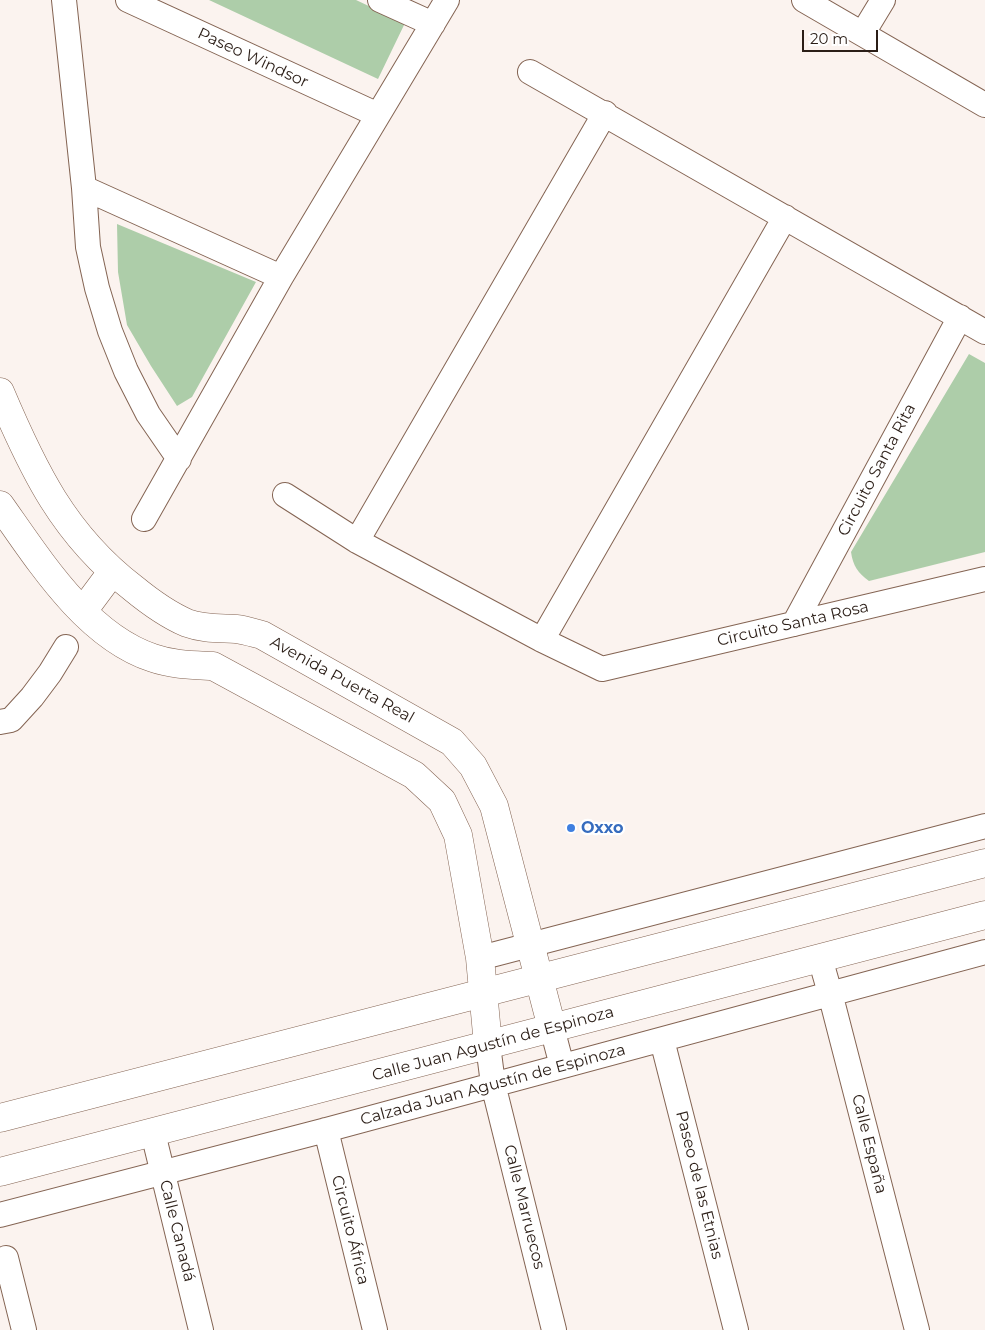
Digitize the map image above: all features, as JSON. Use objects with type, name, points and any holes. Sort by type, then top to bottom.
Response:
[{"type":"main road","name":"Avenida Puerta Real","points":[[0,392],[22,445],[47,490],[78,537],[112,572],[162,611],[189,624],[219,629],[238,629],[262,635],[452,742],[473,766],[494,806],[552,1028]]},
{"type":"main road","points":[[0,506],[54,581],[83,611],[106,631],[136,652],[177,665],[213,666],[414,774],[442,801],[458,835],[480,958],[488,1045]]},
{"type":"main road","points":[[83,611],[112,572]]},
{"type":"main road","points":[[213,666],[238,629]]},
{"type":"main road","points":[[0,1118],[985,862]]},
{"type":"main road","name":"Calle Juan Agustín de Espinoza","points":[[0,1172],[985,915]]},
{"type":"street","points":[[64,0],[84,188],[88,247],[97,288],[110,331],[126,371],[148,414],[179,459]]},
{"type":"street","name":"Paseo Windsor","points":[[128,0],[378,115]]},
{"type":"street","points":[[380,0],[434,24]]},
{"type":"street","points":[[144,519],[281,278],[447,0]]},
{"type":"street","points":[[804,0],[985,105]]},
{"type":"street","points":[[863,34],[883,0]]},
{"type":"street","points":[[530,72],[605,113],[985,332]]},
{"type":"street","points":[[357,541],[605,113]]},
{"type":"street","points":[[84,188],[281,278]]},
{"type":"street","points":[[285,495],[357,541],[542,640],[786,217]]},
{"type":"street","name":"Circuito Santa Rita","points":[[794,624],[960,317]]},
{"type":"street","name":"Circuito Santa Rosa","points":[[542,640],[602,669],[985,579]]},
{"type":"street","points":[[4,716],[32,698],[66,647]]},
{"type":"street","points":[[480,958],[985,826]]},
{"type":"street","name":"Calzada Juan Agustín de Espinoza","points":[[0,1215],[326,1130],[985,952]]},
{"type":"street","name":"Calle España","points":[[820,958],[917,1330]]},
{"type":"street","name":"Avenida Puerta Real","points":[[552,1028],[562,1066]]},
{"type":"street","name":"Paseo de las Etnias","points":[[662,1040],[736,1330]]},
{"type":"street","name":"Calle Marruecos","points":[[488,1045],[493,1084],[554,1330]]},
{"type":"street","name":"Circuito África","points":[[326,1130],[375,1330]]},
{"type":"street","name":"Calle Canadá","points":[[152,1133],[201,1330]]},
{"type":"street","points":[[6,1258],[24,1330]]},
{"type":"green space","points":[[209,0],[356,0],[405,23],[378,79]]},
{"type":"green space","points":[[117,224],[256,282],[192,397],[177,406],[127,325],[118,272]]},
{"type":"green space","points":[[969,354],[985,363],[985,552],[869,581],[857,569],[851,552]]},
{"type":"place","name":"Oxxo","points":[[571,828]]}]
